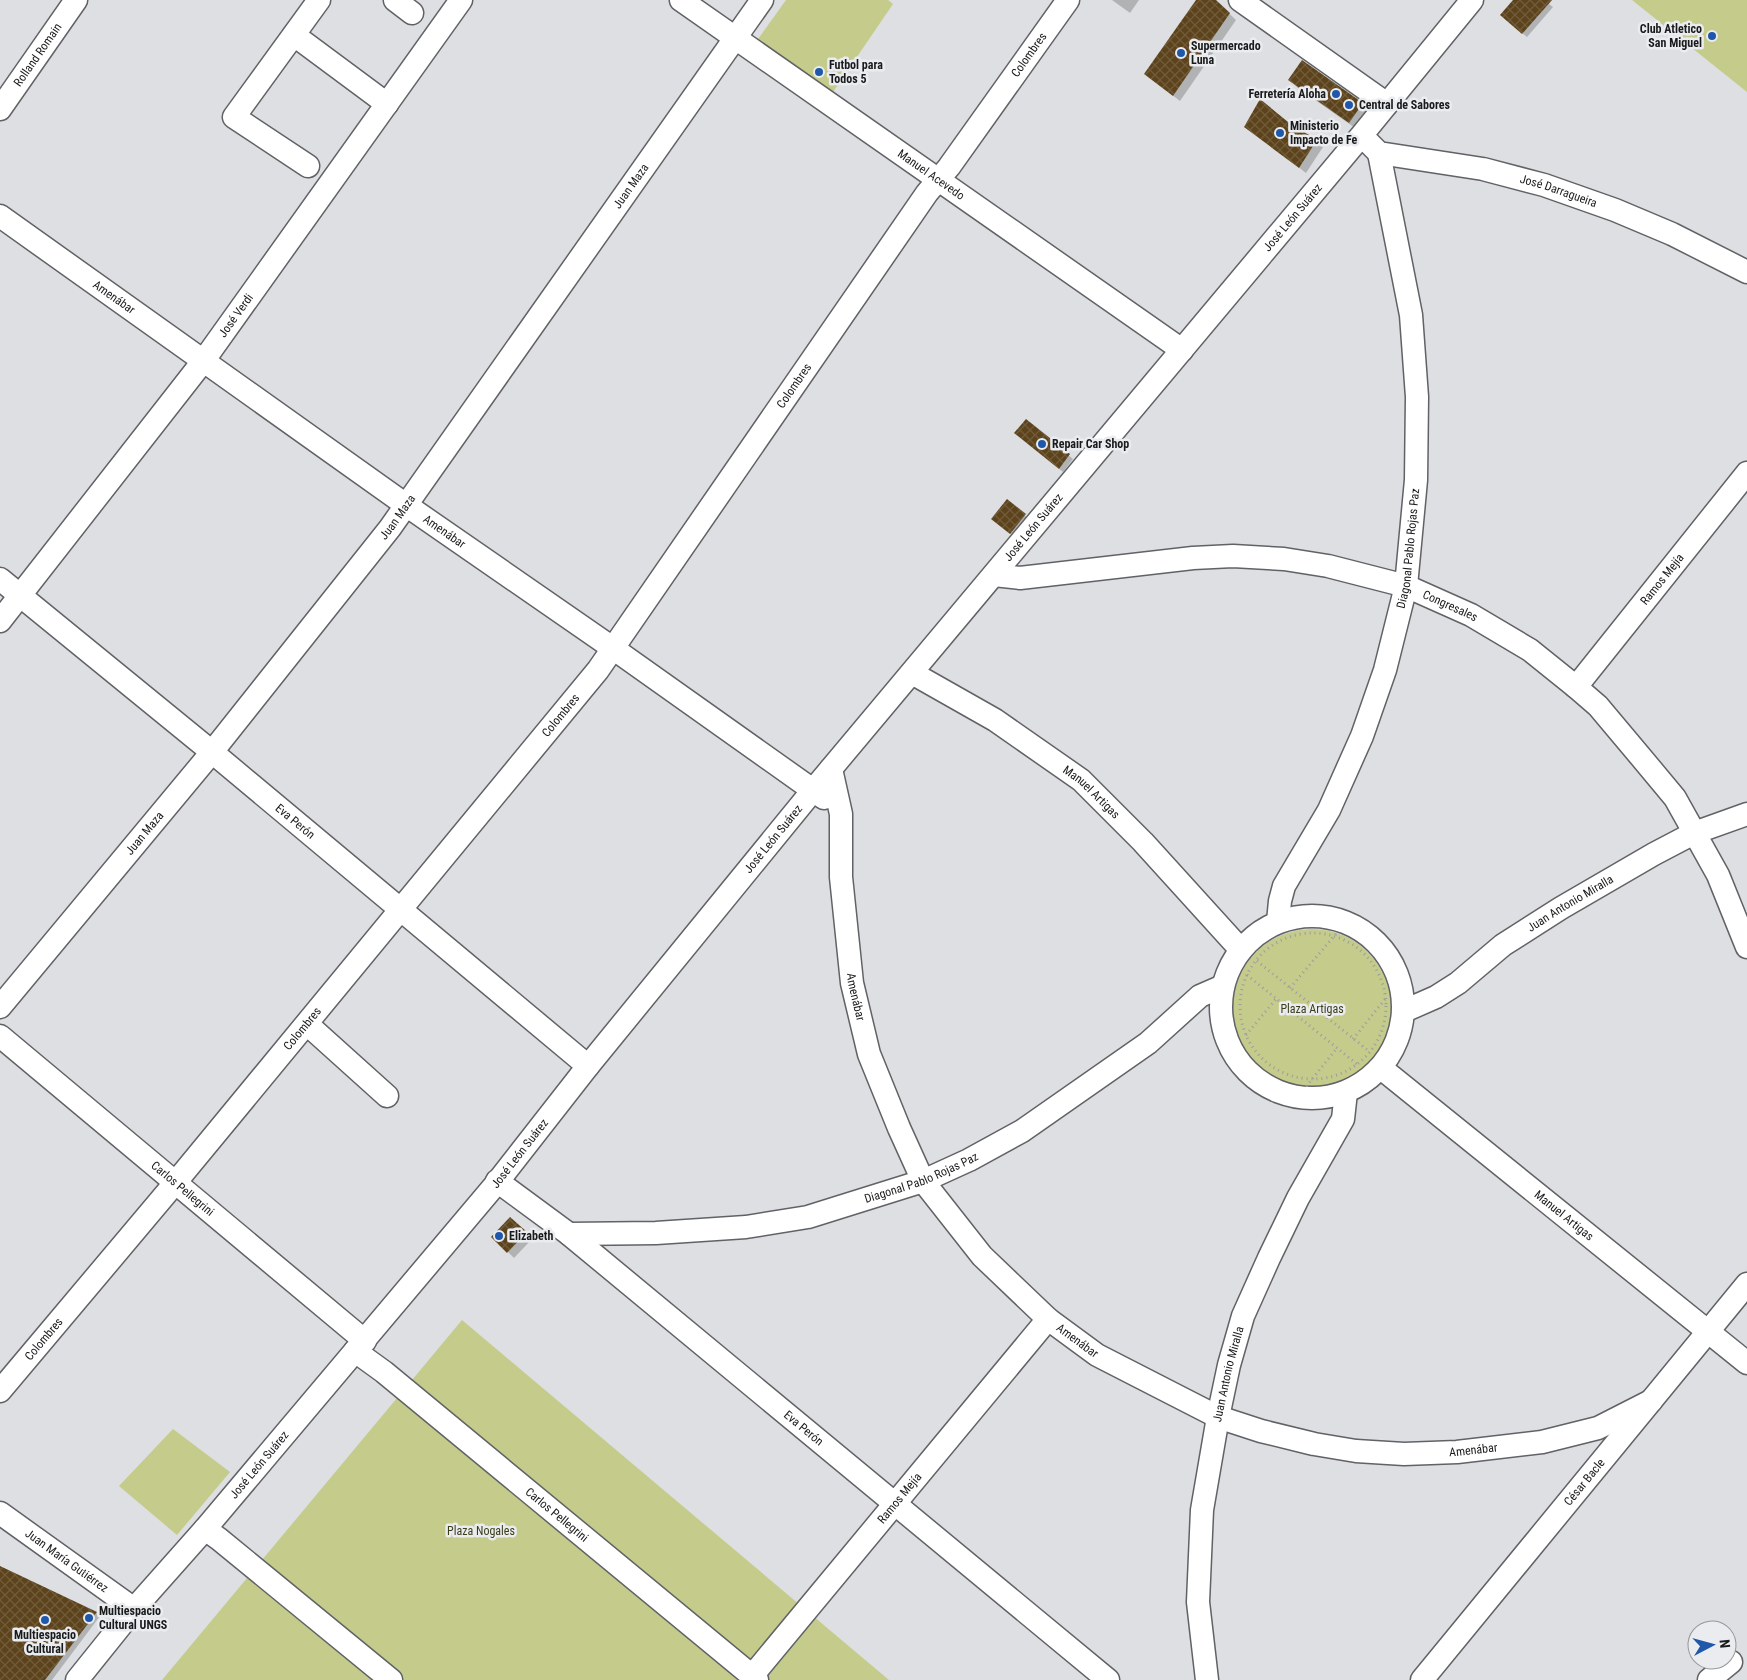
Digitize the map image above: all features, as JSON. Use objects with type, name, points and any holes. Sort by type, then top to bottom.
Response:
[{"type":"street","name":"Rolland Romain","points":[[0,109],[76,0]]},
{"type":"street","points":[[308,166],[234,117],[319,0]]},
{"type":"street","name":"José Verdi","points":[[0,621],[204,360],[461,0]]},
{"type":"street","name":"Manuel Acevedo","points":[[681,0],[1182,350]]},
{"type":"street","name":"Juan Maza","points":[[0,1008],[212,752],[390,528],[762,0]]},
{"type":"street","name":"Colombres","points":[[0,1391],[307,1024],[614,649],[927,194],[949,167],[1068,0]]},
{"type":"street","points":[[1240,0],[1387,104]]},
{"type":"street","name":"José León Suárez","points":[[78,1680],[134,1609],[205,1530],[497,1181],[588,1066],[814,789],[1361,136],[1472,0]]},
{"type":"street","points":[[289,41],[383,109]]},
{"type":"street","points":[[1361,136],[1380,152]]},
{"type":"street","name":"José Darragueira","points":[[1380,152],[1483,169],[1544,185],[1616,210],[1672,234],[1747,272]]},
{"type":"street","name":"Diagonal Pablo Rojas Paz","points":[[1278,922],[1280,900],[1284,886],[1329,810],[1362,736],[1385,670],[1406,586],[1416,480],[1417,397],[1411,315],[1380,152]]},
{"type":"street","name":"Amenábar","points":[[0,216],[406,505],[814,789],[841,811]]},
{"type":"street","name":"Ramos Mejía","points":[[1576,687],[1747,473]]},
{"type":"street","name":"Congresales","points":[[994,575],[1020,578],[1193,558],[1233,556],[1284,559],[1328,566],[1406,586],[1480,620],[1530,650],[1598,706],[1675,798],[1718,875],[1747,947]]},
{"type":"street","name":"Eva Perón","points":[[0,580],[212,752],[588,1066]]},
{"type":"street","name":"Manuel Artigas","points":[[912,673],[995,720],[1081,780],[1143,842],[1248,955]]},
{"type":"street","name":"Amenábar","points":[[831,769],[841,811],[841,878],[852,982],[869,1054],[898,1128],[923,1181],[982,1256],[1048,1319],[1097,1355],[1218,1417],[1261,1431],[1356,1452],[1448,1453],[1542,1442],[1598,1428],[1651,1401]]},
{"type":"street","name":"Juan Antonio Miralla","points":[[1395,1005],[1436,997],[1458,983],[1503,945],[1561,908],[1694,833],[1747,814]]},
{"type":"street","points":[[1300,916],[1323,916],[1340,929],[1370,936],[1389,957],[1400,983],[1395,1005],[1402,1026],[1390,1055],[1375,1060],[1365,1082],[1346,1092],[1322,1098],[1296,1098],[1273,1090],[1253,1076],[1236,1058],[1226,1035],[1221,1011],[1224,986],[1230,967],[1248,955],[1264,929],[1278,922],[1300,916]]},
{"type":"street","name":"Diagonal Pablo Rojas Paz","points":[[568,1234],[656,1233],[746,1227],[808,1217],[923,1181],[969,1160],[1022,1131],[1148,1043],[1200,996],[1224,986]]},
{"type":"street","points":[[307,1024],[387,1096]]},
{"type":"street","name":"Carlos Pellegrini","points":[[0,1036],[175,1183],[360,1346],[384,1372],[754,1678]]},
{"type":"street","name":"Manuel Artigas","points":[[1375,1060],[1747,1362]]},
{"type":"street","name":"Juan Antonio Miralla","points":[[1207,1680],[1198,1602],[1202,1510],[1229,1365],[1243,1316],[1298,1198],[1343,1119],[1346,1092]]},
{"type":"street","name":"Eva Perón","points":[[497,1181],[568,1234],[1108,1680]]},
{"type":"street","name":"César Bacle","points":[[1422,1680],[1747,1284]]},
{"type":"street","name":"Ramos Mejía","points":[[754,1678],[895,1503],[1048,1319]]},
{"type":"street","name":"Juan María Gutiérrez","points":[[0,1513],[134,1609]]},
{"type":"street","points":[[205,1530],[219,1539],[390,1680]]},
{"type":"street","points":[[1709,1680],[1721,1670]]},
{"type":"path","points":[[1248,955],[1261,954],[1280,940],[1303,933],[1326,934],[1340,929]]},
{"type":"path","points":[[1340,929],[1348,942],[1367,956],[1395,1005]]},
{"type":"path","points":[[1290,988],[1340,929]]},
{"type":"path","points":[[1248,955],[1246,975],[1240,996],[1241,1022],[1250,1045],[1266,1064],[1288,1076],[1310,1080],[1338,1076],[1358,1064],[1375,1060]]},
{"type":"path","points":[[1248,955],[1353,1038],[1375,1060]]},
{"type":"path","points":[[1246,975],[1358,1064]]},
{"type":"path","points":[[1246,1036],[1276,999]]},
{"type":"path","points":[[1353,1038],[1395,1005]]},
{"type":"path","points":[[1375,1060],[1376,1044],[1385,1022],[1395,1005]]},
{"type":"path","points":[[1296,1098],[1337,1048]]},
{"type":"green space","name":"Futbol para Todos 5","points":[[786,0],[888,0],[893,4],[829,98],[753,46]]},
{"type":"green space","name":"Club Atletico San Miguel","points":[[1632,0],[1747,0],[1747,92]]},
{"type":"green space","name":"Plaza Artigas","points":[[1312,929],[1342,935],[1368,952],[1385,978],[1391,1008],[1385,1038],[1368,1064],[1342,1081],[1312,1087],[1282,1081],[1256,1064],[1239,1038],[1233,1008],[1239,978],[1256,952],[1282,935]]},
{"type":"green space","name":"Plaza Nogales","points":[[462,1320],[889,1680],[162,1680]]},
{"type":"green space","points":[[173,1429],[230,1472],[177,1535],[119,1486]]},
{"type":"building","name":"Supermercado Luna","points":[[1196,0],[1216,0],[1230,13],[1173,96],[1144,74]]},
{"type":"building","points":[[1513,0],[1552,0],[1522,34],[1500,15]]},
{"type":"building","points":[[1302,60],[1363,103],[1349,123],[1288,80]]},
{"type":"building","name":"Ministerio Impacto de Fe","points":[[1260,99],[1288,122],[1317,140],[1299,168],[1244,127]]},
{"type":"building","name":"Repair Car Shop","points":[[1026,419],[1070,454],[1059,469],[1014,433]]},
{"type":"building","points":[[1007,499],[1026,514],[1010,534],[991,519]]},
{"type":"building","points":[[510,1217],[527,1232],[507,1253],[491,1237]]},
{"type":"building","name":"Multiespacio Cultural","points":[[0,1566],[97,1612],[45,1680],[0,1680]]},
{"type":"place","name":"Club Atletico San Miguel","points":[[1712,36]]},
{"type":"place","name":"Supermercado Luna","points":[[1181,53]]},
{"type":"place","name":"Futbol para Todos 5","points":[[819,72]]},
{"type":"place","name":"Ferretería Aloha","points":[[1336,94]]},
{"type":"place","name":"Central de Sabores","points":[[1349,105]]},
{"type":"place","name":"Ministerio Impacto de Fe","points":[[1280,133]]},
{"type":"place","name":"Repair Car Shop","points":[[1042,444]]},
{"type":"place","name":"Elizabeth","points":[[499,1236]]},
{"type":"place","name":"Multiespacio Cultural UNGS","points":[[89,1618]]},
{"type":"place","name":"Multiespacio Cultural","points":[[45,1620]]}]
